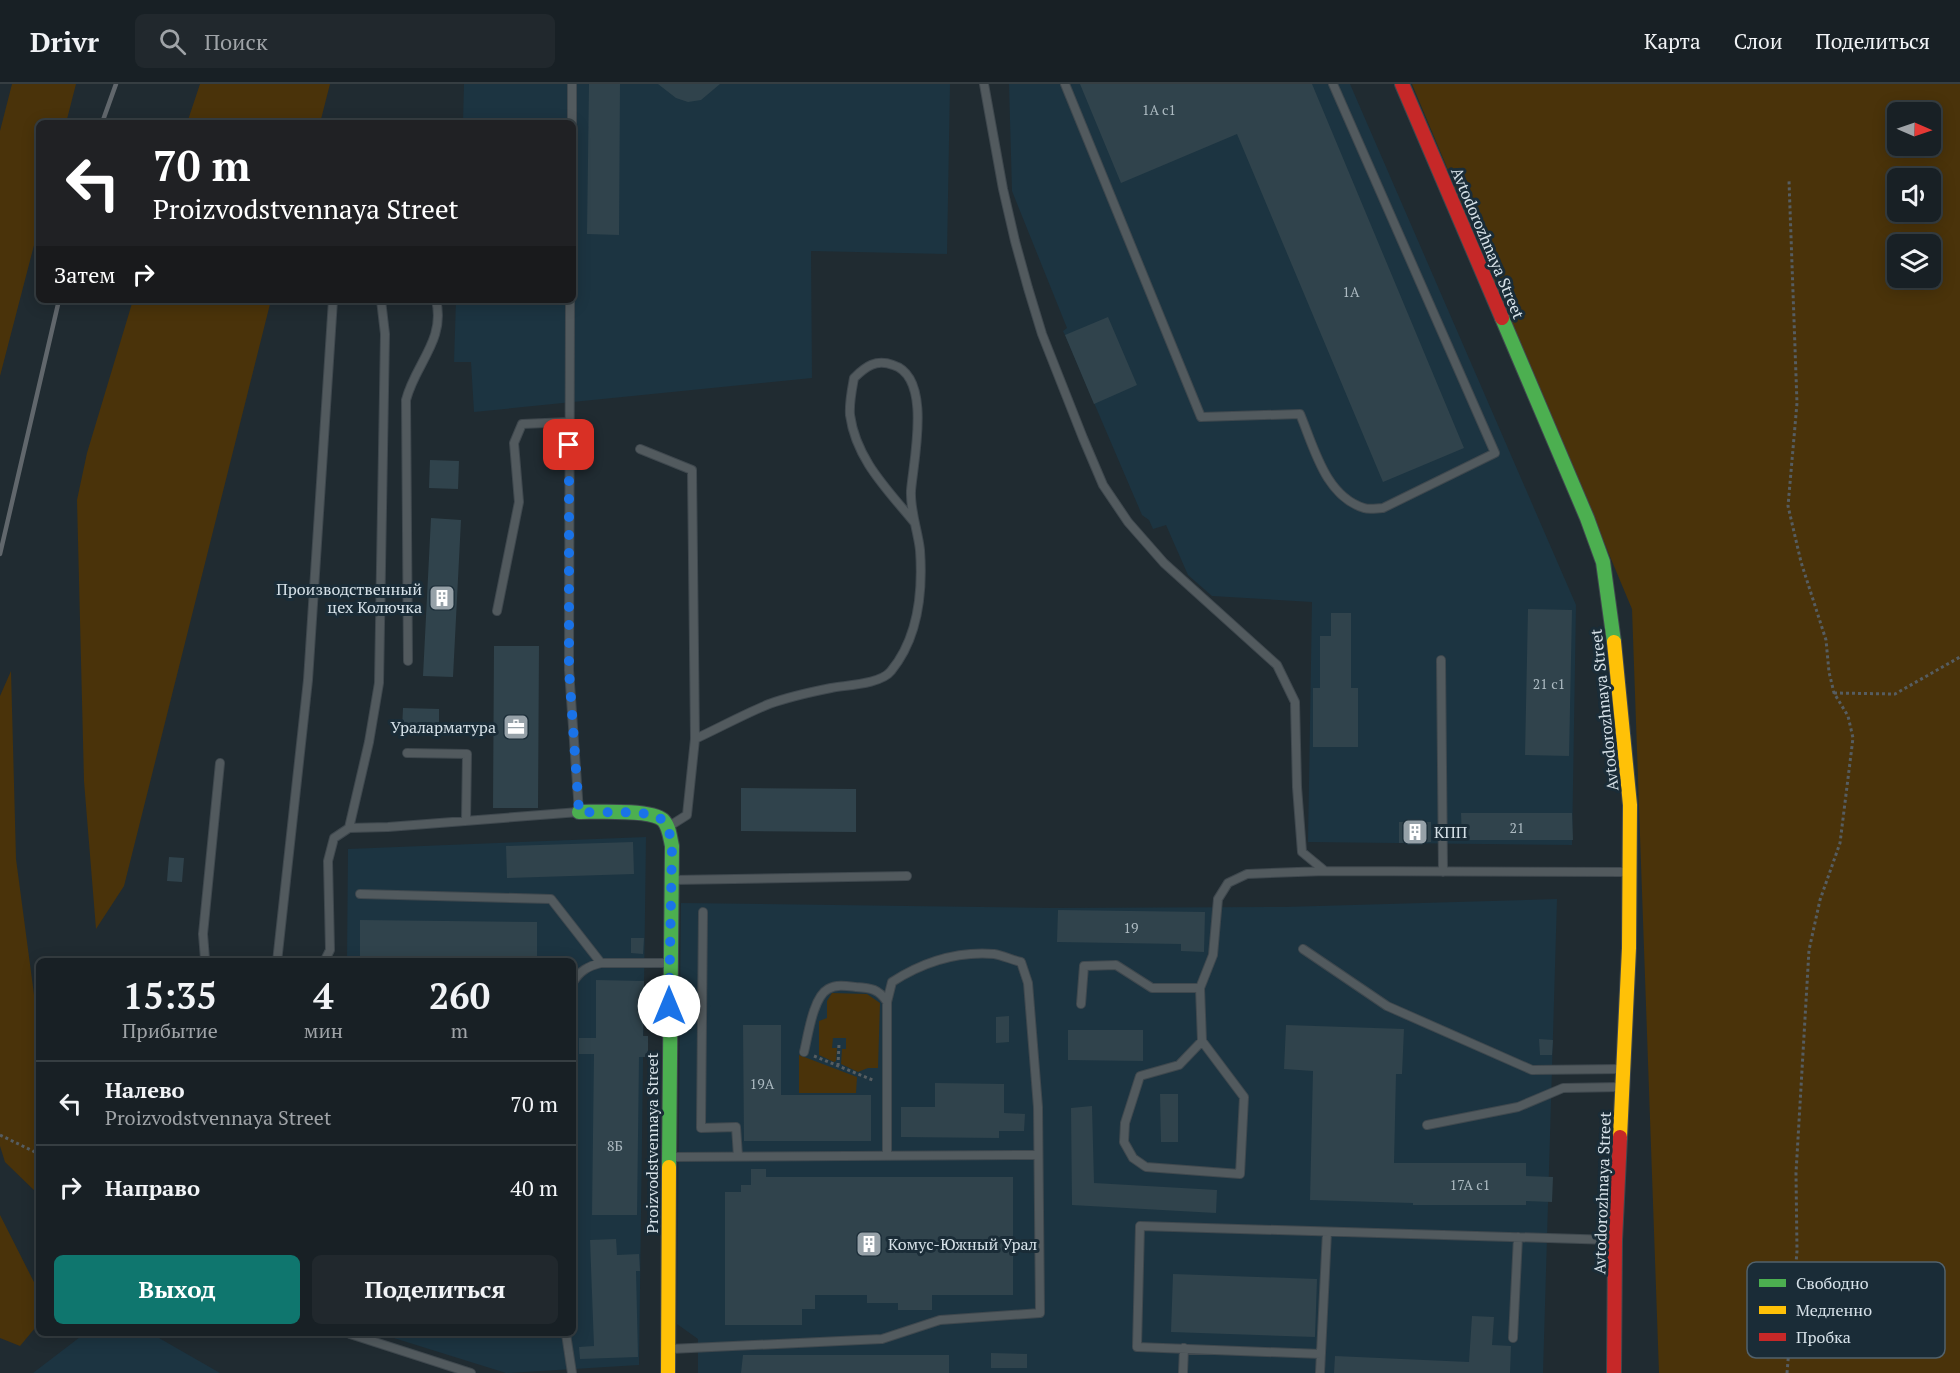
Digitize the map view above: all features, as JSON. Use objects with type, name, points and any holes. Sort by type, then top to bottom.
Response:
[{"type":"street","name":"Avtodorozhnaya Street","points":[[1402,84],[1587,518],[1603,562],[1611,617],[1630,805],[1631,872],[1615,1240],[1614,1373]]},
{"type":"street","points":[[579,812],[645,814],[659,818],[668,827]]},
{"type":"street","name":"Proizvodstvennaya Street","points":[[668,827],[672,846],[668,1373]]},
{"type":"lane","points":[[572,84],[572,120]]},
{"type":"lane","points":[[984,84],[1015,241],[1042,334],[1103,485],[1128,522],[1164,563],[1277,665],[1295,702],[1297,787],[1302,852],[1325,871]]},
{"type":"lane","points":[[1065,84],[1201,417],[1300,414],[1329,483],[1346,499],[1365,508],[1383,508],[1495,453],[1333,84]]},
{"type":"lane","points":[[277,958],[308,680],[333,303]]},
{"type":"lane","points":[[349,828],[369,742],[379,682],[385,333],[381,303]]},
{"type":"lane","points":[[408,660],[406,400],[410,383],[432,344],[439,322],[436,303]]},
{"type":"lane","points":[[326,958],[330,950],[328,861],[334,838],[349,828],[579,812],[569,670],[570,303]]},
{"type":"lane","points":[[695,739],[769,704],[829,688],[878,681],[890,673],[911,639],[920,600],[920,549],[911,493],[919,439],[918,410],[911,379],[898,366],[882,361],[867,366],[854,378],[850,413],[855,436],[868,465],[914,522]]},
{"type":"lane","points":[[497,611],[519,502],[514,443],[522,424],[569,422]]},
{"type":"lane","points":[[640,450],[692,470],[695,739],[687,815],[668,827]]},
{"type":"lane","points":[[1442,660],[1443,872]]},
{"type":"lane","points":[[407,753],[466,754],[466,821]]},
{"type":"lane","points":[[205,958],[204,934],[220,763]]},
{"type":"lane","points":[[1202,1041],[1179,1065],[1140,1076],[1125,1123],[1124,1142],[1133,1158],[1146,1167],[1240,1174],[1244,1097],[1202,1041],[1200,988],[1213,955],[1218,899],[1228,883],[1247,874],[1325,871],[1631,872]]},
{"type":"lane","points":[[671,880],[907,876]]},
{"type":"lane","points":[[360,894],[550,899],[601,963]]},
{"type":"lane","points":[[703,912],[701,1128],[736,1127],[738,1156]]},
{"type":"lane","points":[[1303,949],[1387,1006],[1532,1070],[1623,1069]]},
{"type":"lane","points":[[668,1349],[882,1339],[940,1320],[1040,1313],[1038,1107],[1028,983],[1021,962],[995,954],[945,957],[892,982],[887,1002],[887,1155]]},
{"type":"lane","points":[[576,978],[591,965],[601,963],[670,963]]},
{"type":"lane","points":[[1082,1004],[1084,966],[1116,965],[1152,988],[1200,988]]},
{"type":"lane","points":[[804,1052],[815,1008],[821,995],[828,988],[841,985],[871,988],[881,993],[887,1002]]},
{"type":"lane","points":[[1427,1125],[1518,1107],[1563,1088],[1623,1087]]},
{"type":"lane","points":[[669,1157],[1038,1155]]},
{"type":"lane","points":[[1321,1354],[1137,1347],[1140,1226],[1615,1240]]},
{"type":"lane","points":[[1320,1373],[1327,1232]]},
{"type":"lane","points":[[1513,1338],[1518,1237]]},
{"type":"lane","points":[[356,1336],[471,1373]]},
{"type":"lane","points":[[566,1336],[572,1373]]},
{"type":"lane","points":[[1183,1373],[1184,1348]]},
{"type":"path","points":[[1789,181],[1797,403],[1788,506],[1801,562],[1826,640],[1829,672],[1834,693],[1848,716],[1853,738],[1840,843],[1820,900],[1809,950],[1796,1173],[1796,1262]]},
{"type":"path","points":[[1834,693],[1895,694],[1960,657]]},
{"type":"path","points":[[838,1066],[839,1044]]},
{"type":"path","points":[[804,1052],[886,1085]]},
{"type":"path","points":[[0,1135],[36,1153]]},
{"type":"path","points":[[1787,1373],[1788,1358]]},
{"type":"shaded area","points":[[12,84],[76,84],[67,120],[36,120],[36,238],[0,376],[0,131]]},
{"type":"shaded area","points":[[200,84],[330,84],[321,120],[188,120]]},
{"type":"shaded area","points":[[464,84],[950,84],[947,254],[811,251],[812,378],[474,412],[471,362],[454,362],[456,303],[576,303],[576,120],[463,120]]},
{"type":"shaded area","points":[[1009,84],[1350,84],[1576,605],[1572,845],[1308,842],[1312,602],[1212,596],[1188,575],[1166,525],[1153,529],[1149,520],[1142,515],[1063,331],[1067,328],[1012,191]]},
{"type":"shaded area","points":[[1412,84],[1960,84],[1960,1373],[1659,1373],[1632,609]]},
{"type":"shaded area","points":[[132,303],[270,303],[124,886],[96,929],[84,781],[77,500],[87,453]]},
{"type":"shaded area","points":[[11,671],[16,859],[36,1009],[36,1192],[5,1162],[0,1146],[0,696]]},
{"type":"shaded area","points":[[646,837],[639,1365],[506,1373],[387,1336],[576,1336],[576,958],[347,958],[348,849]]},
{"type":"shaded area","points":[[1557,899],[1543,1373],[698,1373],[698,1339],[677,1324],[681,903],[1053,908],[1284,907]]},
{"type":"shaded area","points":[[832,993],[867,994],[880,1003],[878,1068],[868,1068],[858,1072],[841,1064],[842,1049],[846,1049],[846,1038],[833,1038],[832,1048],[837,1048],[836,1061],[819,1055],[819,1021],[827,1018],[827,1001]]},
{"type":"shaded area","points":[[799,1055],[857,1077],[856,1093],[799,1093]]},
{"type":"shaded area","points":[[0,1215],[36,1286],[36,1315],[35,1328],[20,1346],[0,1338]]},
{"type":"shaded area","points":[[81,1336],[155,1336],[220,1373],[33,1373]]},
{"type":"building","points":[[589,84],[620,84],[619,235],[587,234]]},
{"type":"building","points":[[658,84],[720,84],[701,100],[688,102],[676,98]]},
{"type":"building","points":[[1080,84],[1312,84],[1464,448],[1383,482],[1237,134],[1121,183]]},
{"type":"building","points":[[1108,317],[1137,385],[1094,404],[1065,335]]},
{"type":"building","points":[[430,460],[459,461],[458,489],[429,488]]},
{"type":"building","name":"Производственный цех Колючка","points":[[431,518],[461,520],[453,677],[423,676]]},
{"type":"building","points":[[1528,609],[1572,610],[1569,756],[1525,755]]},
{"type":"building","points":[[1331,613],[1351,613],[1351,688],[1358,688],[1358,747],[1313,747],[1313,688],[1320,688],[1320,636],[1331,636]]},
{"type":"building","name":"Ураларматура","points":[[494,646],[539,646],[538,808],[493,808]]},
{"type":"building","points":[[403,708],[439,709],[439,730],[402,729]]},
{"type":"building","points":[[741,788],[856,789],[856,832],[741,831]]},
{"type":"building","points":[[1461,813],[1572,813],[1573,840],[1462,840]]},
{"type":"building","name":"КПП","points":[[1399,822],[1431,822],[1431,842],[1399,843]]},
{"type":"building","points":[[633,842],[634,874],[507,878],[506,846]]},
{"type":"building","points":[[169,857],[184,858],[182,882],[167,881]]},
{"type":"building","points":[[1058,910],[1205,912],[1204,952],[1181,951],[1181,944],[1057,942]]},
{"type":"building","points":[[360,920],[537,922],[537,958],[360,958]]},
{"type":"building","points":[[631,938],[644,938],[643,954],[631,953]]},
{"type":"building","points":[[596,980],[644,981],[643,1036],[648,1036],[648,1057],[639,1057],[637,1215],[592,1215],[594,1054],[579,1054],[579,1038],[596,1038]]},
{"type":"building","points":[[1009,1016],[1009,1042],[996,1043],[996,1017]]},
{"type":"building","points":[[743,1025],[781,1025],[781,1095],[871,1095],[871,1141],[744,1141]]},
{"type":"building","points":[[1286,1025],[1404,1029],[1402,1074],[1396,1074],[1394,1163],[1526,1163],[1526,1176],[1553,1177],[1552,1202],[1526,1201],[1526,1205],[1413,1205],[1413,1203],[1310,1200],[1313,1071],[1284,1069]]},
{"type":"building","points":[[1068,1030],[1143,1030],[1143,1061],[1068,1060]]},
{"type":"building","points":[[1539,1039],[1553,1040],[1552,1055],[1540,1055]]},
{"type":"building","points":[[935,1083],[1004,1084],[1004,1113],[1025,1114],[1024,1131],[999,1131],[999,1138],[901,1137],[901,1107],[935,1107]]},
{"type":"building","points":[[1160,1094],[1178,1094],[1178,1142],[1161,1142]]},
{"type":"building","points":[[1092,1106],[1094,1183],[1217,1190],[1216,1213],[1072,1205],[1071,1108]]},
{"type":"building","name":"Комус-Южный Урал","points":[[751,1169],[766,1169],[766,1177],[1013,1177],[1013,1295],[932,1295],[932,1310],[898,1310],[898,1303],[867,1303],[867,1295],[815,1295],[815,1309],[802,1309],[802,1325],[725,1325],[725,1192],[741,1192],[741,1185],[751,1185]]},
{"type":"building","points":[[616,1239],[617,1255],[639,1254],[640,1271],[636,1271],[638,1357],[580,1359],[579,1347],[594,1346],[590,1240]]},
{"type":"building","points":[[1173,1274],[1317,1279],[1315,1337],[1171,1332]]},
{"type":"building","points":[[1472,1316],[1494,1317],[1492,1345],[1511,1346],[1510,1373],[1334,1373],[1335,1356],[1469,1362]]},
{"type":"building","points":[[991,1353],[1027,1354],[1027,1368],[991,1368]]},
{"type":"building","points":[[743,1355],[949,1355],[949,1373],[741,1373]]},
{"type":"railway","points":[[103,120],[116,84]]},
{"type":"railway","points":[[0,554],[58,303]]},
{"type":"traffic: fast","points":[[1502,318],[1587,518],[1603,562],[1614,642]]},
{"type":"traffic: fast","points":[[579,812],[623,812],[657,816],[667,825],[669,832],[672,846],[669,1167]]},
{"type":"traffic: slow","points":[[1614,642],[1630,805],[1629,948],[1620,1137]]},
{"type":"traffic: slow","points":[[668,1373],[669,1167]]},
{"type":"traffic: jam","points":[[1402,84],[1502,318]]},
{"type":"traffic: jam","points":[[1614,1373],[1615,1240],[1620,1137]]},
{"type":"place","name":"Производственный цех Колючка","points":[[442,598]]},
{"type":"place","name":"Ураларматура","points":[[516,727]]},
{"type":"place","name":"КПП","points":[[1415,832]]},
{"type":"place","name":"Комус-Южный Урал","points":[[869,1244]]},
{"type":"route","points":[[569,445],[569,670],[579,812],[645,814],[659,818],[668,827],[672,846],[669,1006]]}]
